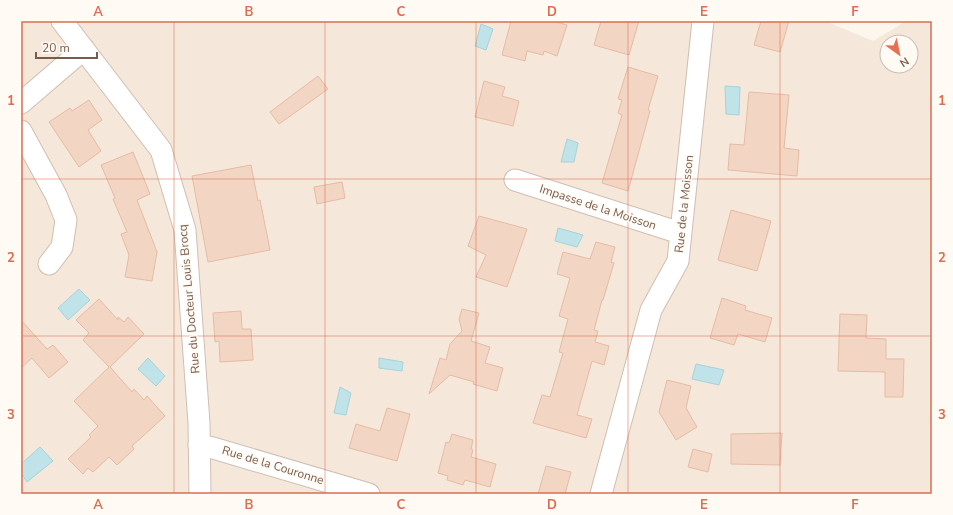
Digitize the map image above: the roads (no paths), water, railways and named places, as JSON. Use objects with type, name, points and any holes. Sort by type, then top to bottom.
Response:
[{"type":"street","name":"Rue du Docteur Louis Brocq","points":[[62,21],[161,150],[185,230],[199,423],[200,494]]},
{"type":"street","name":"Rue de la Moisson","points":[[601,494],[651,310],[678,261],[703,21]]},
{"type":"street","points":[[21,104],[84,49]]},
{"type":"street","points":[[21,131],[56,196],[66,220],[62,247],[49,264]]},
{"type":"street","name":"Impasse de la Moisson","points":[[515,180],[680,234]]},
{"type":"street","name":"Rue de la Couronne","points":[[199,445],[369,494]]},
{"type":"water","points":[[481,24],[493,29],[486,50],[475,46]]},
{"type":"water","points":[[725,86],[740,87],[739,115],[726,114]]},
{"type":"water","points":[[567,139],[578,143],[574,162],[561,162]]},
{"type":"water","points":[[558,228],[583,235],[577,247],[555,241]]},
{"type":"water","points":[[79,289],[90,300],[68,320],[58,308]]},
{"type":"water","points":[[148,358],[165,376],[156,386],[138,369]]},
{"type":"water","points":[[379,358],[403,362],[402,371],[379,368]]},
{"type":"water","points":[[696,364],[724,370],[719,385],[692,379]]},
{"type":"water","points":[[340,387],[351,393],[346,415],[334,413]]},
{"type":"water","points":[[40,447],[53,461],[27,482],[21,473],[21,464]]}]
